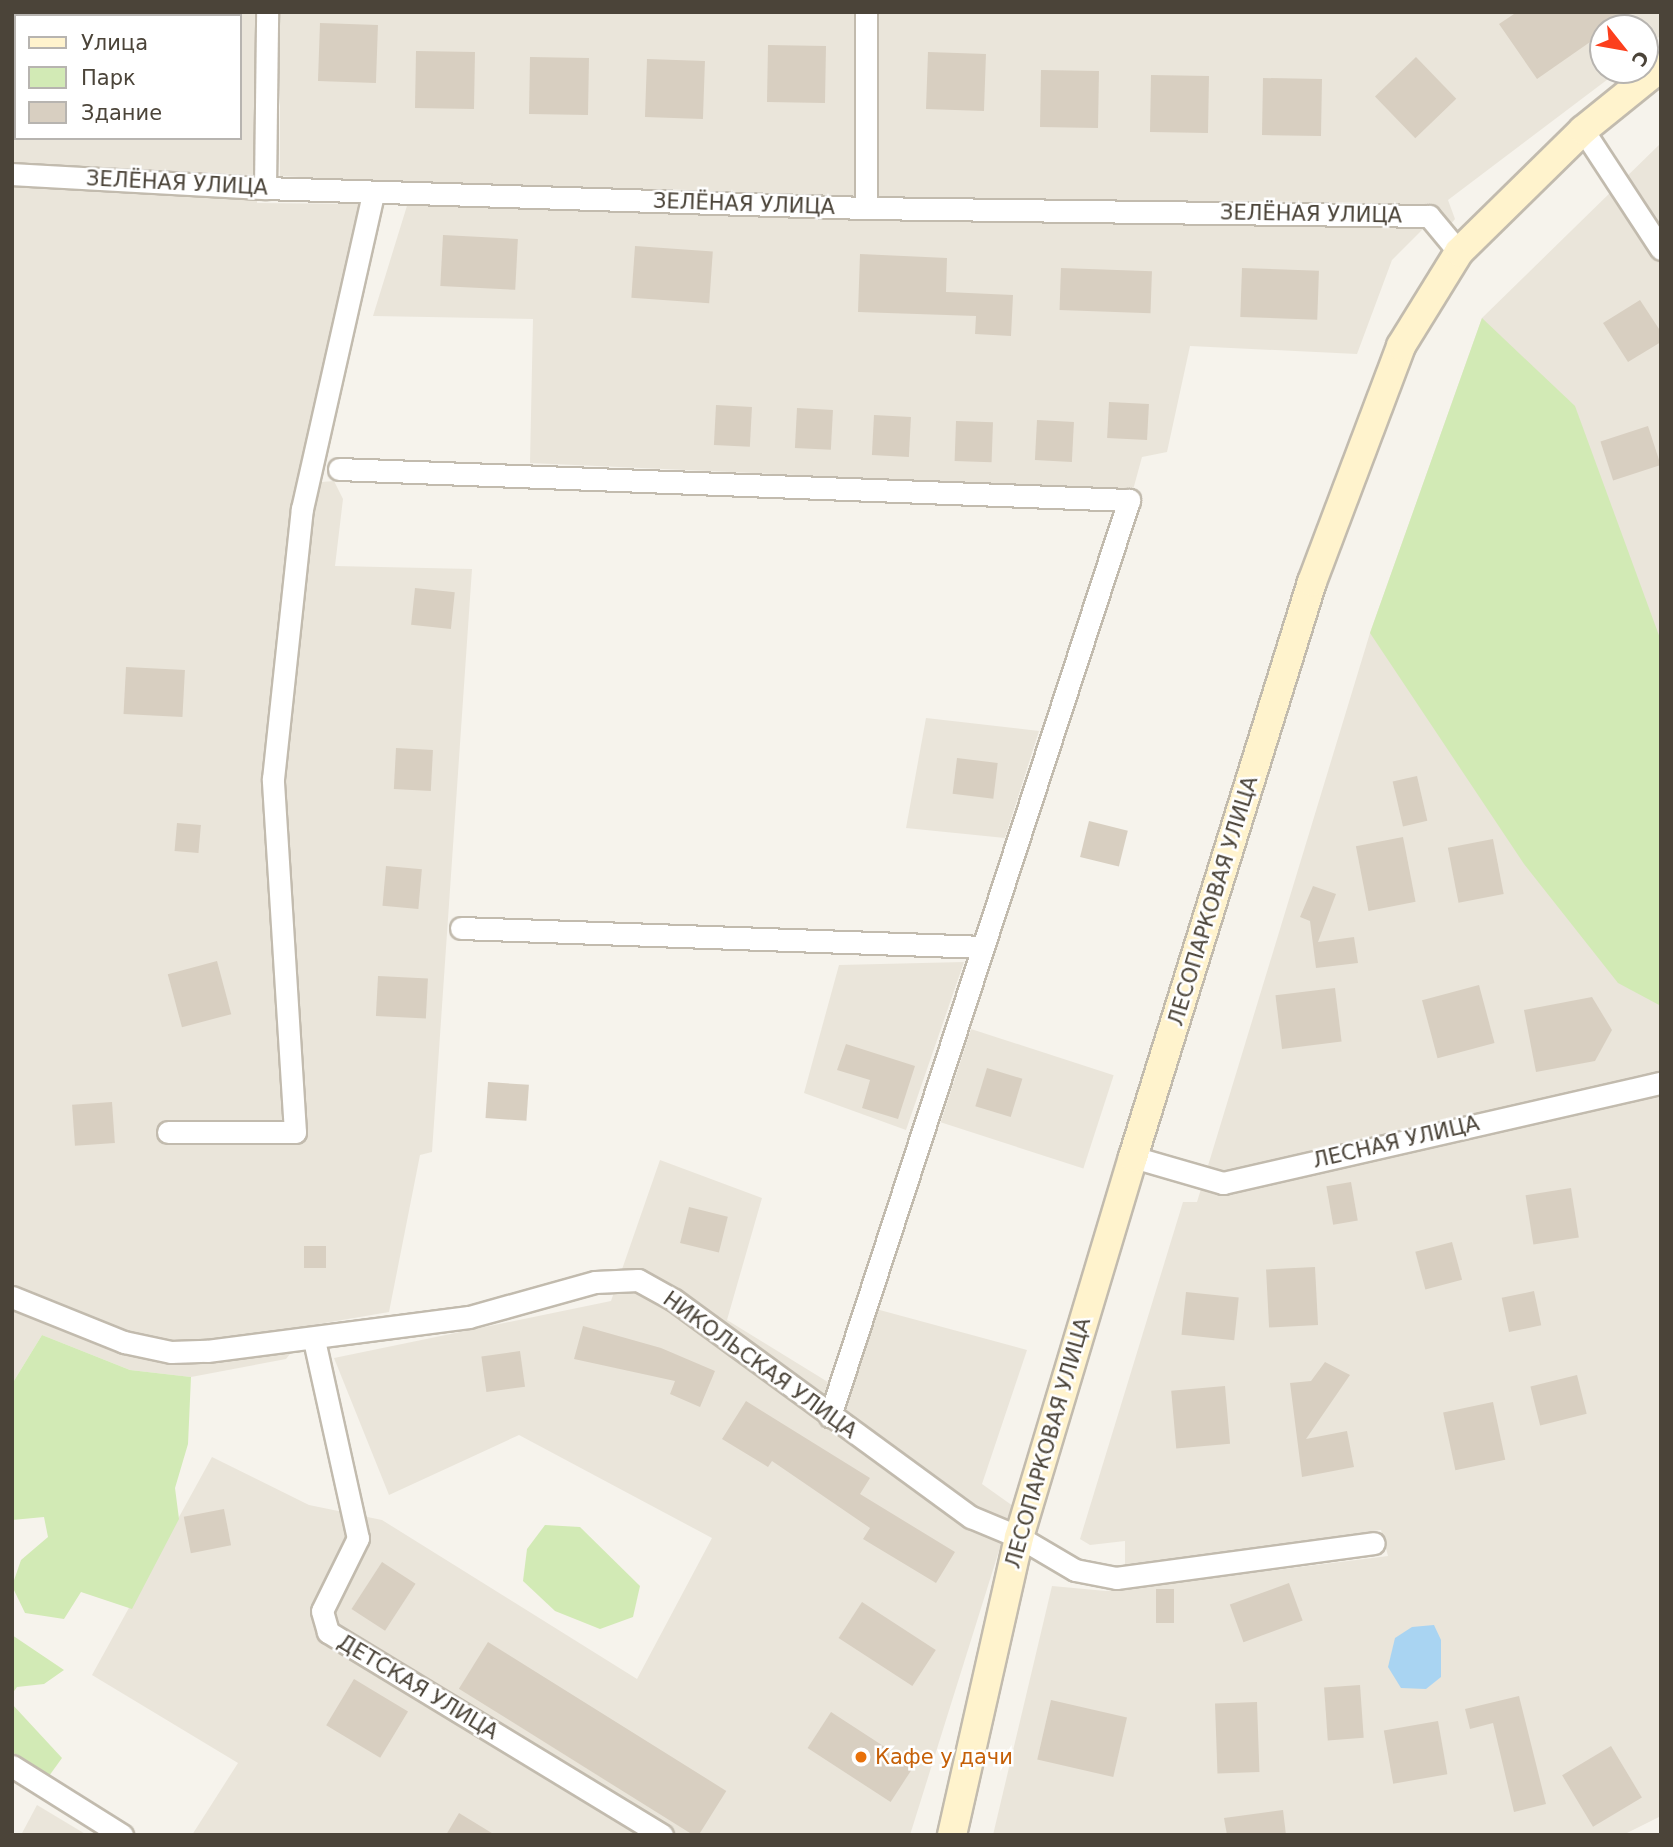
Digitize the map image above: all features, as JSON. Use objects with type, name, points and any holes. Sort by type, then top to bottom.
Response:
[{"type":"street","points":[[265,188],[267,12]]},
{"type":"street","points":[[866,12],[866,208]]},
{"type":"street","name":"ЛЕСОПАРКОВАЯ УЛИЦА","points":[[952,1835],[1019,1536],[1133,1157],[1344,495],[1401,346],[1459,252],[1583,130],[1661,67]]},
{"type":"street","points":[[1583,130],[1661,249]]},
{"type":"street","name":"ЗЕЛЁНАЯ УЛИЦА","points":[[12,174],[373,193],[866,208],[1429,216],[1459,252]]},
{"type":"street","points":[[169,1132],[295,1132],[273,779],[302,509],[373,193]]},
{"type":"street","points":[[339,469],[1129,500],[830,1416]]},
{"type":"street","points":[[461,928],[983,947]]},
{"type":"street","name":"ЛЕСНАЯ УЛИЦА","points":[[1133,1157],[1223,1183],[1661,1083]]},
{"type":"street","name":"НИКОЛЬСКАЯ УЛИЦА","points":[[12,1297],[124,1342],[171,1352],[314,1340],[469,1317],[595,1282],[638,1280],[674,1300],[971,1517],[1019,1536],[1075,1570],[1116,1578],[1374,1543]]},
{"type":"street","name":"ДЕТСКАЯ УЛИЦА","points":[[314,1340],[358,1538],[322,1611],[328,1632],[662,1835]]},
{"type":"street","points":[[12,1766],[122,1835]]},
{"type":"shaded area","points":[[12,12],[258,12],[257,203],[362,204],[298,484],[334,481],[343,499],[335,566],[472,569],[432,1152],[420,1155],[389,1312],[313,1325],[286,1359],[191,1377],[130,1370],[42,1335],[12,1384]]},
{"type":"shaded area","points":[[280,12],[1661,12],[1659,37],[1659,14],[1589,14],[1589,84],[1601,84],[1448,200],[1455,219],[1440,237],[1425,227],[1392,260],[1357,354],[1190,346],[1167,452],[1142,457],[1133,490],[530,463],[533,319],[373,316],[414,183],[280,176]]},
{"type":"shaded area","points":[[1661,143],[1661,1816],[1623,1835],[993,1835],[1052,1586],[1106,1591],[1388,1556],[1381,1530],[1125,1565],[1125,1541],[1090,1545],[1080,1539],[1183,1202],[1197,1202],[1370,633],[1482,318]]},
{"type":"shaded area","points":[[926,718],[1039,731],[1005,838],[906,828]]},
{"type":"shaded area","points":[[964,962],[906,1130],[804,1093],[839,965]]},
{"type":"shaded area","points":[[971,1029],[1114,1075],[1083,1169],[941,1122]]},
{"type":"shaded area","points":[[660,1160],[762,1198],[727,1320],[849,1395],[876,1309],[1027,1350],[982,1484],[1013,1506],[910,1835],[192,1835],[238,1763],[92,1675],[212,1457],[309,1505],[382,1520],[637,1679],[712,1538],[519,1435],[389,1495],[334,1358],[611,1301]]},
{"type":"shaded area","points":[[37,1805],[87,1835],[21,1835]]},
{"type":"green space","points":[[1482,318],[1575,406],[1661,641],[1661,1006],[1618,983],[1524,864],[1370,633]]},
{"type":"green space","points":[[42,1335],[130,1370],[191,1377],[188,1444],[175,1488],[179,1519],[132,1609],[81,1592],[64,1619],[25,1613],[12,1586],[21,1560],[48,1537],[44,1517],[12,1520],[12,1384]]},
{"type":"green space","points":[[545,1525],[580,1527],[640,1586],[633,1617],[600,1629],[555,1611],[523,1581],[527,1549]]},
{"type":"green space","points":[[12,1635],[64,1670],[44,1684],[17,1687],[12,1694]]},
{"type":"green space","points":[[12,1704],[62,1758],[49,1776],[12,1752]]},
{"type":"water","points":[[1434,1625],[1441,1640],[1441,1677],[1426,1689],[1401,1688],[1388,1667],[1395,1638],[1412,1627]]},
{"type":"building","points":[[1517,12],[1634,12],[1589,14],[1589,43],[1537,79],[1499,24]]},
{"type":"building","points":[[320,23],[378,25],[376,83],[318,81]]},
{"type":"building","points":[[768,45],[826,46],[825,103],[767,102]]},
{"type":"building","points":[[416,51],[475,52],[474,109],[415,108]]},
{"type":"building","points":[[928,52],[986,54],[984,111],[926,109]]},
{"type":"building","points":[[530,57],[589,58],[588,115],[529,114]]},
{"type":"building","points":[[1416,57],[1456,99],[1415,138],[1375,97]]},
{"type":"building","points":[[647,59],[705,61],[703,119],[645,117]]},
{"type":"building","points":[[1041,70],[1099,71],[1098,128],[1040,127]]},
{"type":"building","points":[[1151,75],[1209,76],[1208,133],[1150,132]]},
{"type":"building","points":[[1263,78],[1322,79],[1321,136],[1262,135]]},
{"type":"building","points":[[443,235],[518,239],[515,290],[440,286]]},
{"type":"building","points":[[635,246],[713,251],[709,303],[631,298]]},
{"type":"building","points":[[860,254],[947,258],[946,292],[1013,295],[1011,336],[975,334],[976,316],[858,312]]},
{"type":"building","points":[[1061,268],[1152,271],[1150,313],[1060,310]]},
{"type":"building","points":[[1242,268],[1319,271],[1317,320],[1240,317]]},
{"type":"building","points":[[1640,300],[1661,332],[1661,342],[1628,362],[1603,323]]},
{"type":"building","points":[[1109,402],[1149,404],[1147,440],[1107,438]]},
{"type":"building","points":[[716,405],[752,407],[750,447],[714,445]]},
{"type":"building","points":[[797,408],[833,410],[831,450],[795,448]]},
{"type":"building","points":[[874,415],[911,417],[909,457],[872,455]]},
{"type":"building","points":[[1037,420],[1074,422],[1072,462],[1035,460]]},
{"type":"building","points":[[956,421],[993,422],[992,462],[955,461]]},
{"type":"building","points":[[1648,426],[1661,465],[1613,480],[1600,441]]},
{"type":"building","points":[[415,588],[455,592],[451,629],[411,625]]},
{"type":"building","points":[[126,667],[185,670],[182,717],[124,714]]},
{"type":"building","points":[[396,748],[433,750],[431,791],[394,789]]},
{"type":"building","points":[[957,758],[998,763],[993,799],[953,794]]},
{"type":"building","points":[[1417,776],[1427,821],[1403,826],[1393,782]]},
{"type":"building","points":[[1089,821],[1128,831],[1119,867],[1080,857]]},
{"type":"building","points":[[177,823],[201,825],[198,853],[175,851]]},
{"type":"building","points":[[1403,837],[1416,902],[1368,911],[1356,846]]},
{"type":"building","points":[[1493,839],[1504,894],[1459,903],[1448,848]]},
{"type":"building","points":[[386,866],[422,869],[418,909],[383,906]]},
{"type":"building","points":[[1313,886],[1336,894],[1318,942],[1354,937],[1358,963],[1316,968],[1310,921],[1300,917]]},
{"type":"building","points":[[217,961],[231,1014],[182,1027],[168,974]]},
{"type":"building","points":[[378,976],[428,979],[426,1019],[376,1016]]},
{"type":"building","points":[[1479,985],[1495,1043],[1438,1058],[1422,1000]]},
{"type":"building","points":[[1335,988],[1342,1042],[1282,1049],[1275,995]]},
{"type":"building","points":[[1592,997],[1612,1030],[1595,1061],[1536,1072],[1524,1010]]},
{"type":"building","points":[[846,1044],[915,1066],[898,1119],[862,1108],[870,1080],[837,1070]]},
{"type":"building","points":[[987,1068],[1022,1079],[1011,1117],[975,1106]]},
{"type":"building","points":[[488,1082],[529,1085],[526,1121],[485,1118]]},
{"type":"building","points":[[112,1102],[115,1143],[75,1146],[72,1105]]},
{"type":"building","points":[[1351,1182],[1358,1220],[1333,1225],[1326,1186]]},
{"type":"building","points":[[1571,1188],[1579,1237],[1533,1245],[1526,1195]]},
{"type":"building","points":[[689,1207],[728,1217],[719,1253],[680,1243]]},
{"type":"building","points":[[1452,1242],[1462,1280],[1425,1290],[1415,1252]]},
{"type":"building","points":[[304,1246],[326,1246],[326,1268],[304,1268]]},
{"type":"building","points":[[1315,1267],[1318,1325],[1269,1327],[1266,1270]]},
{"type":"building","points":[[1534,1291],[1541,1325],[1509,1332],[1502,1298]]},
{"type":"building","points":[[1186,1292],[1239,1298],[1234,1340],[1182,1335]]},
{"type":"building","points":[[583,1326],[661,1348],[715,1371],[700,1407],[670,1394],[675,1381],[574,1359]]},
{"type":"building","points":[[520,1351],[525,1387],[486,1392],[481,1356]]},
{"type":"building","points":[[1325,1362],[1350,1375],[1306,1439],[1347,1431],[1354,1467],[1302,1477],[1290,1383],[1311,1381]]},
{"type":"building","points":[[1577,1375],[1587,1414],[1540,1425],[1530,1387]]},
{"type":"building","points":[[1225,1386],[1230,1444],[1176,1448],[1171,1391]]},
{"type":"building","points":[[746,1401],[870,1478],[860,1494],[955,1552],[936,1583],[863,1539],[870,1528],[772,1461],[768,1467],[722,1439]]},
{"type":"building","points":[[1493,1402],[1505,1460],[1455,1470],[1443,1413]]},
{"type":"building","points":[[224,1509],[231,1545],[191,1553],[184,1517]]},
{"type":"building","points":[[382,1562],[416,1584],[385,1631],[352,1609]]},
{"type":"building","points":[[1289,1583],[1303,1621],[1243,1642],[1230,1605]]},
{"type":"building","points":[[1156,1589],[1174,1589],[1174,1623],[1156,1623]]},
{"type":"building","points":[[862,1602],[936,1650],[912,1686],[839,1638]]},
{"type":"building","points":[[488,1642],[726,1791],[699,1835],[693,1835],[459,1689]]},
{"type":"building","points":[[354,1679],[408,1711],[380,1758],[326,1725]]},
{"type":"building","points":[[1360,1685],[1364,1738],[1328,1740],[1324,1688]]},
{"type":"building","points":[[1519,1696],[1546,1804],[1514,1812],[1493,1723],[1470,1729],[1465,1709]]},
{"type":"building","points":[[1051,1700],[1127,1718],[1113,1777],[1037,1759]]},
{"type":"building","points":[[1257,1702],[1259,1772],[1217,1773],[1215,1703]]},
{"type":"building","name":"Кафе у дачи","points":[[831,1712],[914,1766],[891,1802],[808,1748]]},
{"type":"building","points":[[1438,1721],[1447,1774],[1393,1784],[1384,1731]]},
{"type":"building","points":[[1611,1746],[1642,1797],[1593,1827],[1562,1775]]},
{"type":"building","points":[[1283,1810],[1286,1835],[1227,1835],[1224,1818]]},
{"type":"building","points":[[459,1813],[495,1835],[446,1835]]},
{"type":"place","name":"Кафе у дачи","points":[[861,1757]]}]
